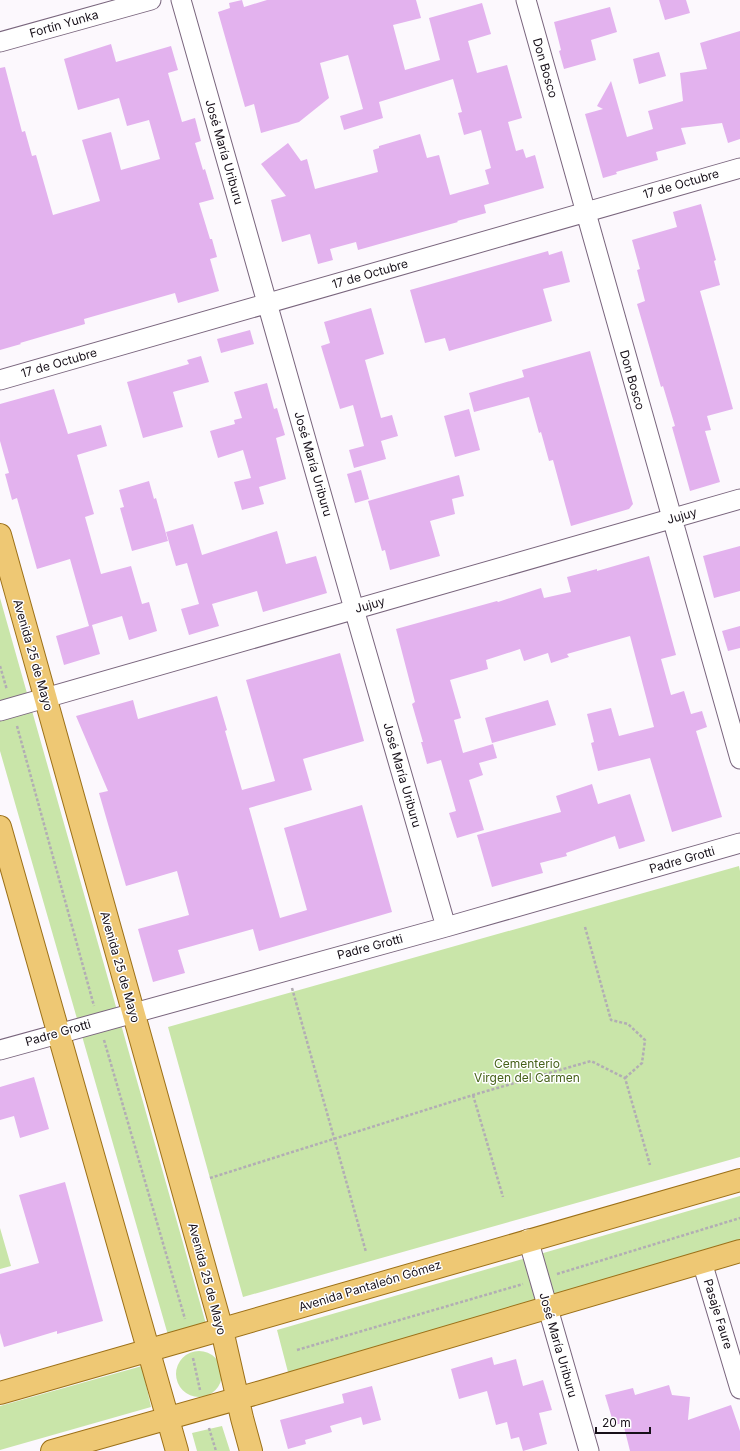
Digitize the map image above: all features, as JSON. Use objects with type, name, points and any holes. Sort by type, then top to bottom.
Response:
[{"type":"main road","name":"Avenida 25 de Mayo","points":[[0,535],[222,1330],[237,1399],[251,1451]]},
{"type":"main road","points":[[0,827],[177,1451]]},
{"type":"main road","name":"Avenida Pantaleón Gómez","points":[[0,1393],[189,1340],[528,1239],[740,1180]]},
{"type":"main road","points":[[52,1451],[204,1409],[740,1251]]},
{"type":"street","name":"Fortín Yunka","points":[[0,42],[151,0]]},
{"type":"street","name":"José María Uriburu","points":[[181,0],[446,927]]},
{"type":"street","name":"Don Bosco","points":[[526,0],[671,519],[740,759]]},
{"type":"street","name":"17 de Octubre","points":[[0,380],[740,168]]},
{"type":"street","name":"Jujuy","points":[[6,709],[740,500]]},
{"type":"street","name":"Padre Grotti","points":[[0,1050],[133,1012],[446,927],[740,843]]},
{"type":"street","name":"José María Uriburu","points":[[528,1239],[589,1451]]},
{"type":"street","name":"Pasaje Faure","points":[[702,1262],[740,1389]]},
{"type":"path","points":[[0,666],[6,709],[183,1313],[204,1409],[216,1451]]},
{"type":"path","points":[[585,928],[611,1020],[628,1024],[645,1040],[642,1063],[624,1078]]},
{"type":"path","points":[[287,970],[366,1252]]},
{"type":"path","points":[[210,1178],[473,1095],[591,1061],[624,1078],[650,1165]]},
{"type":"path","points":[[473,1095],[503,1196]]},
{"type":"path","points":[[297,1350],[540,1280],[740,1218]]},
{"type":"green space","points":[[0,598],[206,1324],[168,1335],[0,751]]},
{"type":"green space","name":"Cementerio Virgen del Carmen","points":[[739,866],[740,1157],[243,1297],[168,1027]]},
{"type":"green space","points":[[740,1196],[740,1245],[289,1376],[277,1330]]},
{"type":"green space","points":[[0,1228],[11,1266],[0,1269]]},
{"type":"green space","points":[[204,1351],[216,1357],[221,1365],[221,1383],[216,1391],[208,1396],[194,1397],[182,1391],[177,1383],[176,1369],[182,1357],[190,1352]]},
{"type":"green space","points":[[142,1366],[151,1407],[0,1450],[0,1406]]},
{"type":"green space","points":[[222,1426],[230,1451],[197,1451],[192,1433]]},
{"type":"building","points":[[242,0],[244,7],[267,0],[416,0],[421,18],[393,25],[405,70],[440,60],[429,18],[482,3],[491,34],[468,41],[477,73],[507,65],[522,118],[508,122],[516,151],[523,149],[526,158],[535,155],[544,188],[484,205],[486,213],[457,221],[458,222],[358,250],[356,242],[330,249],[333,260],[318,264],[310,234],[282,242],[271,200],[286,196],[261,164],[288,143],[301,161],[307,159],[315,189],[378,172],[373,150],[379,148],[379,146],[420,134],[427,158],[439,155],[450,195],[489,184],[485,170],[491,168],[481,130],[464,135],[458,113],[462,112],[453,79],[379,102],[383,118],[344,130],[340,116],[363,109],[348,55],[320,63],[329,98],[299,122],[261,133],[254,104],[245,107],[218,12],[230,8],[229,3]]},
{"type":"building","points":[[659,0],[686,0],[690,13],[665,20]]},
{"type":"building","points":[[610,7],[617,32],[591,40],[596,60],[564,69],[554,22]]},
{"type":"building","points":[[740,31],[740,139],[728,143],[722,123],[681,128],[686,144],[656,152],[658,160],[616,172],[617,174],[603,178],[585,114],[603,109],[597,106],[611,81],[627,137],[653,129],[648,111],[683,101],[680,73],[707,69],[700,43]]},
{"type":"building","points":[[111,44],[116,62],[171,46],[178,70],[168,73],[182,122],[195,118],[201,141],[195,143],[214,199],[199,203],[217,257],[210,259],[219,291],[178,303],[175,293],[84,319],[85,324],[0,350],[0,68],[5,67],[22,132],[25,131],[32,156],[36,155],[53,215],[100,201],[82,140],[111,132],[121,170],[160,159],[149,120],[127,126],[119,98],[78,110],[64,59]]},
{"type":"building","points":[[659,52],[666,76],[639,84],[633,59]]},
{"type":"building","points":[[701,204],[716,260],[714,261],[720,285],[700,291],[733,409],[707,416],[711,430],[705,431],[720,482],[690,491],[672,427],[675,426],[663,386],[661,387],[637,304],[645,301],[637,270],[640,269],[632,240],[677,227],[673,212]]},
{"type":"building","points":[[548,251],[549,255],[562,251],[570,282],[543,289],[552,321],[449,351],[445,338],[425,343],[410,290]]},
{"type":"building","points":[[371,308],[384,354],[365,360],[381,418],[392,415],[398,436],[381,441],[386,459],[354,468],[349,450],[364,446],[353,405],[340,409],[321,346],[330,343],[324,322]]},
{"type":"building","points":[[250,330],[254,344],[221,353],[217,339]]},
{"type":"building","points":[[590,351],[633,504],[629,509],[571,526],[553,460],[549,461],[529,397],[474,412],[469,393],[524,377],[522,370]]},
{"type":"building","points":[[201,356],[209,382],[173,392],[183,427],[143,438],[127,382],[189,364],[187,360]]},
{"type":"building","points":[[267,383],[274,409],[277,408],[285,435],[276,438],[286,479],[259,487],[264,504],[242,510],[234,482],[251,478],[243,450],[218,458],[210,431],[235,424],[234,420],[242,418],[234,392]]},
{"type":"building","points":[[54,389],[68,434],[101,425],[107,446],[77,455],[94,514],[85,517],[101,574],[131,566],[142,604],[149,602],[157,631],[129,640],[122,616],[92,625],[100,654],[64,665],[56,636],[89,626],[70,559],[37,569],[17,498],[12,500],[5,474],[9,473],[0,441],[0,404]]},
{"type":"building","points":[[469,409],[480,450],[455,457],[444,416]]},
{"type":"building","points":[[361,470],[369,499],[355,503],[347,474]]},
{"type":"building","points":[[459,475],[464,496],[452,499],[455,514],[430,521],[440,556],[390,570],[385,550],[382,551],[368,501]]},
{"type":"building","points":[[149,481],[154,499],[156,498],[168,541],[132,551],[120,508],[124,507],[119,490]]},
{"type":"building","points":[[193,524],[202,555],[277,531],[286,564],[316,556],[327,593],[263,612],[257,591],[212,604],[219,626],[189,635],[181,609],[199,604],[187,563],[176,566],[166,532]]},
{"type":"building","points":[[740,546],[740,591],[714,598],[703,556]]},
{"type":"building","points":[[649,556],[676,655],[661,659],[671,695],[684,691],[691,714],[702,711],[707,727],[696,731],[722,817],[672,832],[650,758],[598,771],[591,743],[594,742],[587,714],[611,708],[619,736],[654,727],[630,636],[567,654],[569,657],[551,663],[548,653],[524,661],[520,649],[486,660],[488,669],[450,680],[461,718],[454,720],[463,753],[493,744],[497,758],[479,763],[483,775],[469,780],[484,830],[457,838],[449,813],[456,811],[441,760],[427,764],[421,742],[423,742],[412,704],[415,702],[396,629],[497,601],[498,602],[541,588],[544,598],[571,592],[567,577],[597,569],[597,571]]},
{"type":"building","points":[[740,626],[740,648],[728,651],[722,631]]},
{"type":"building","points":[[340,653],[364,741],[303,759],[312,790],[249,808],[280,918],[307,910],[284,828],[362,805],[392,912],[259,951],[253,929],[178,950],[185,973],[153,982],[138,929],[189,915],[177,871],[126,886],[99,793],[108,791],[76,716],[133,700],[138,719],[217,696],[227,730],[225,731],[242,790],[275,781],[246,680]]},
{"type":"building","points":[[548,700],[556,725],[492,743],[485,718]]},
{"type":"building","points":[[592,784],[598,804],[630,794],[645,841],[619,849],[615,836],[566,853],[567,856],[540,863],[543,873],[492,887],[477,835],[561,812],[556,796]]},
{"type":"building","points":[[34,1077],[49,1129],[20,1138],[14,1116],[0,1120],[0,1087]]},
{"type":"building","points":[[65,1182],[103,1321],[57,1334],[57,1331],[4,1347],[0,1333],[0,1274],[39,1263],[19,1195]]},
{"type":"building","points":[[492,1357],[494,1365],[516,1359],[523,1386],[543,1380],[552,1410],[539,1413],[547,1444],[523,1451],[519,1437],[511,1439],[507,1422],[496,1425],[487,1391],[459,1399],[451,1369]]},
{"type":"building","points":[[669,1385],[672,1395],[690,1397],[688,1420],[731,1405],[740,1431],[740,1451],[630,1451],[623,1423],[614,1425],[605,1395],[633,1388],[635,1395]]},
{"type":"building","points":[[372,1386],[381,1420],[363,1425],[361,1417],[330,1426],[332,1432],[305,1440],[306,1444],[288,1449],[280,1420],[344,1403],[342,1394]]}]
